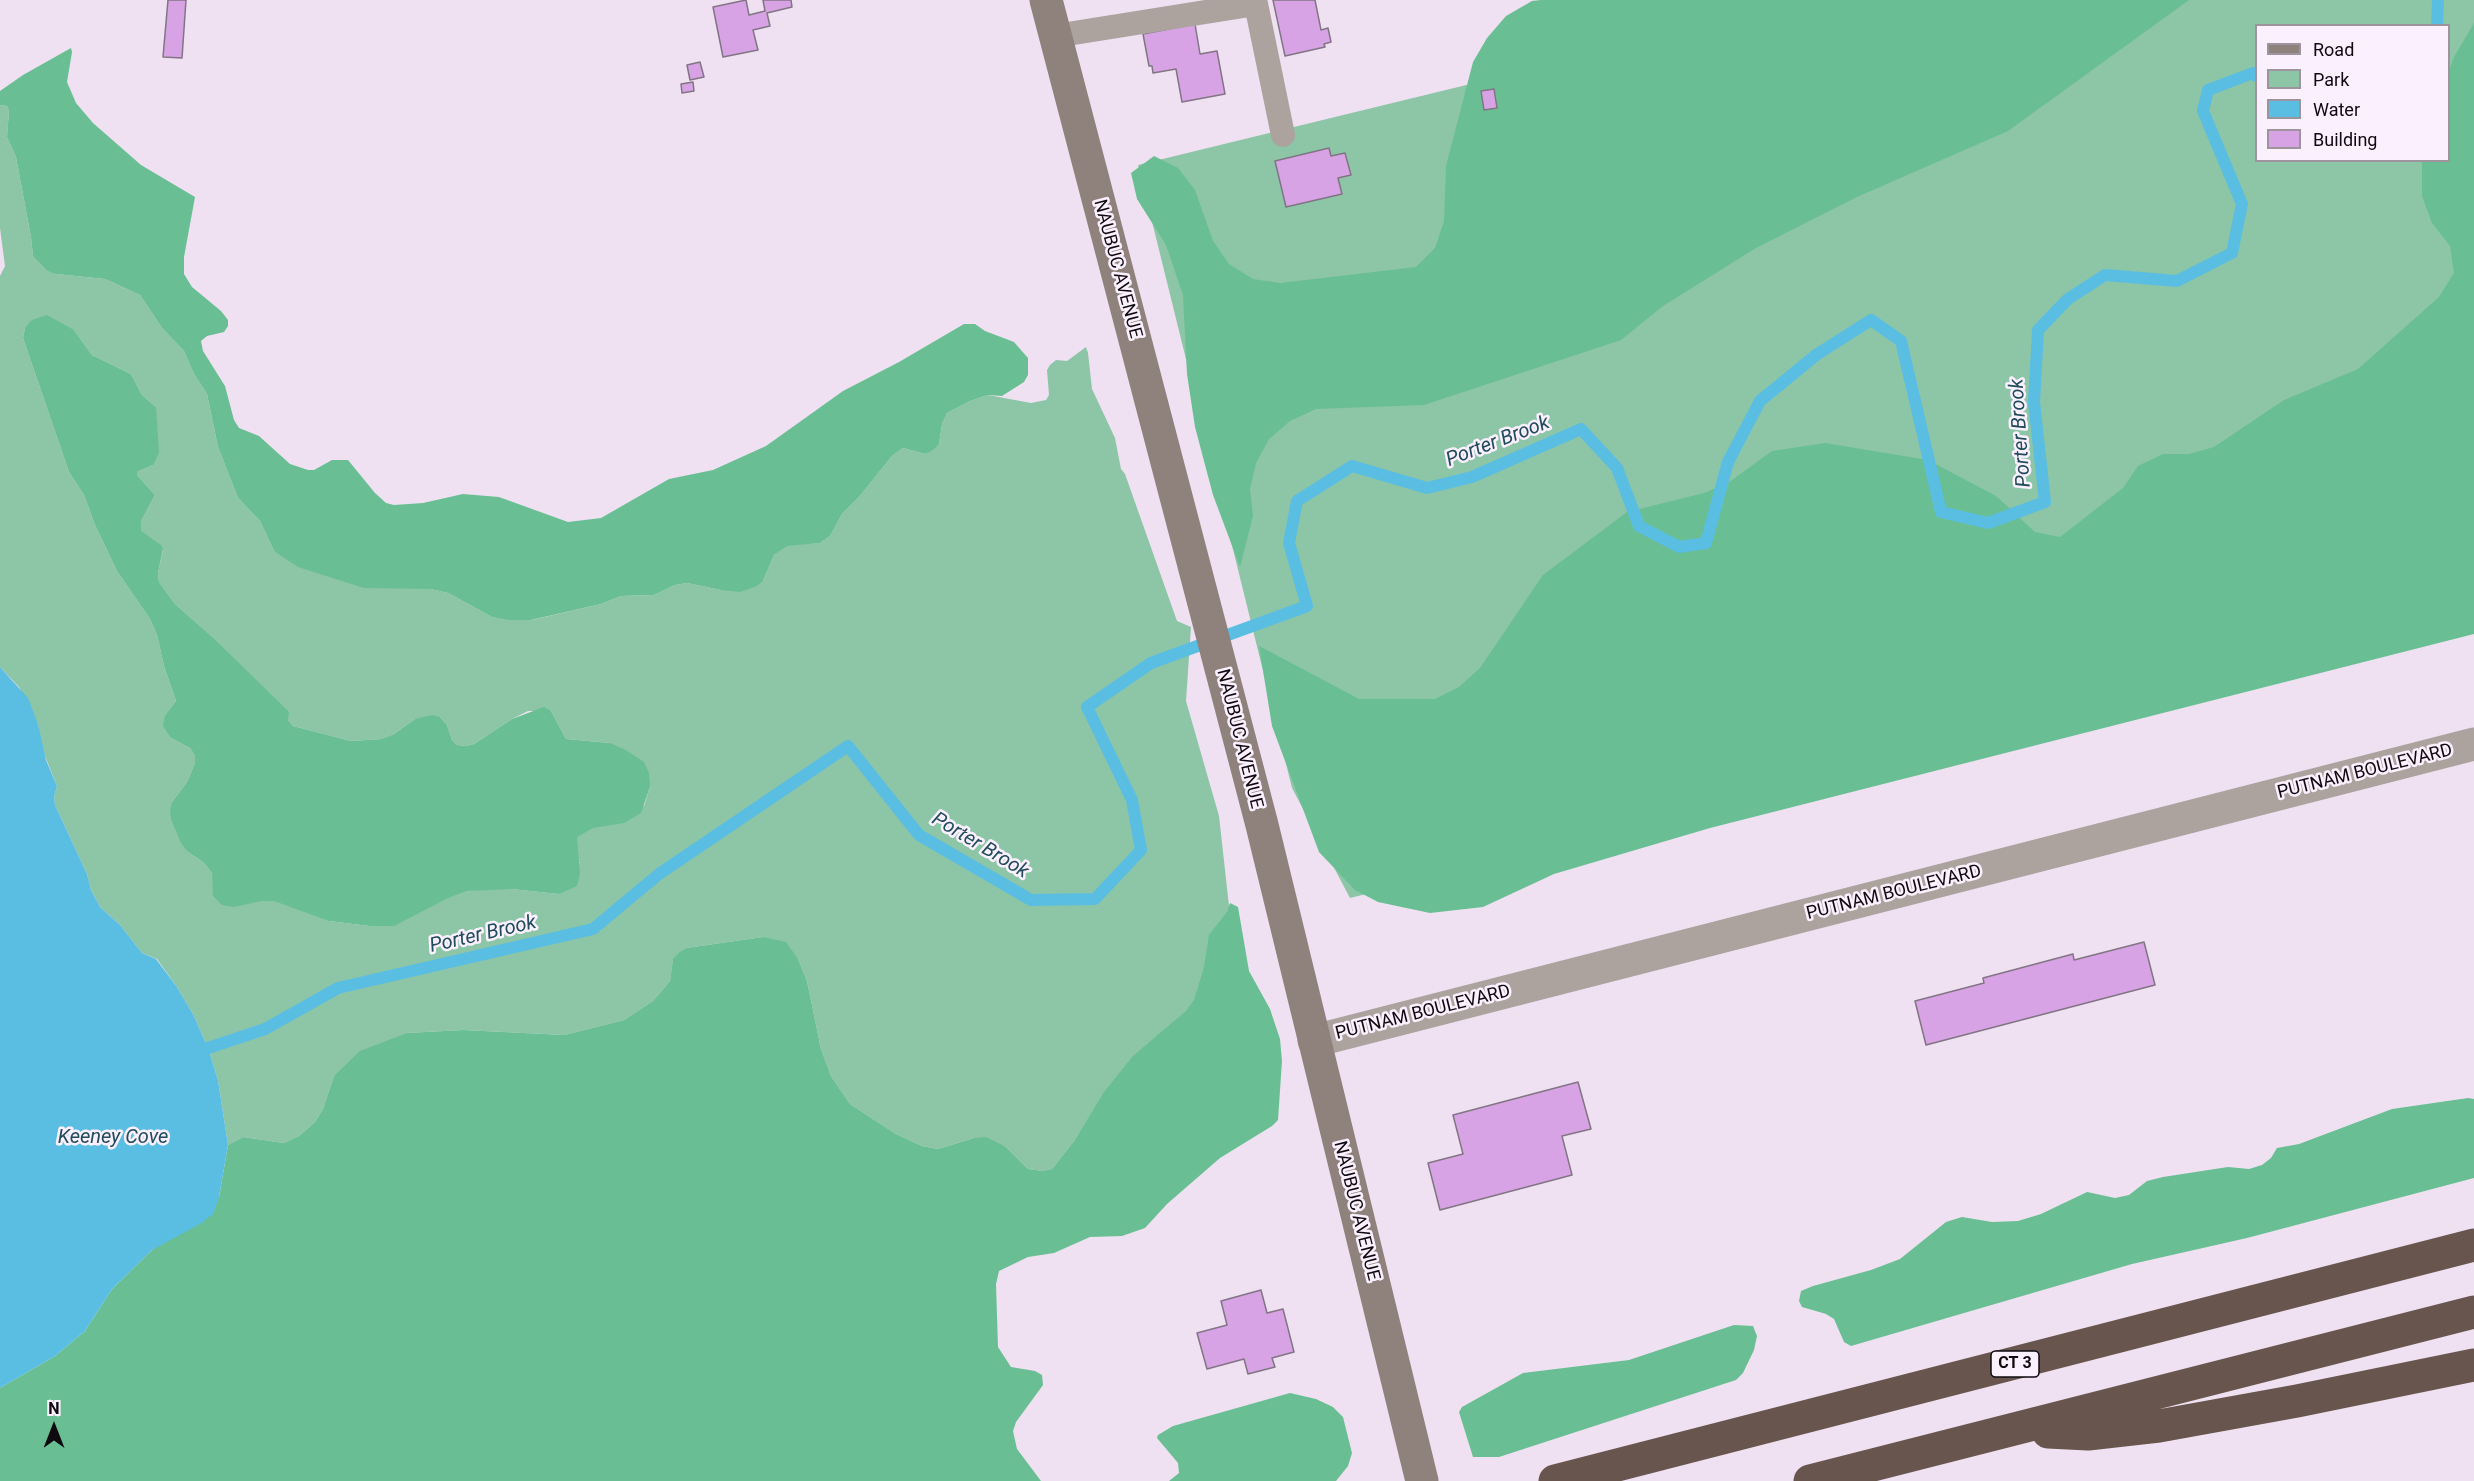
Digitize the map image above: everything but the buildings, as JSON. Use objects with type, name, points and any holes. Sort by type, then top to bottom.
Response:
[{"type":"highway","name":"CT 3","points":[[1555,1481],[2474,1245]]},
{"type":"highway","points":[[1810,1481],[2474,1312]]},
{"type":"highway","points":[[2013,1430],[2088,1434],[2150,1428],[2474,1365]]},
{"type":"main road","name":"NAUBUC AVENUE","points":[[1046,0],[1208,616],[1422,1481]]},
{"type":"street","name":"PUTNAM BOULEVARD","points":[[1314,1041],[2474,744]]},
{"type":"lane","points":[[1055,36],[1256,4],[1283,135]]},
{"type":"green space","points":[[1568,0],[2474,0],[2474,622],[1350,898],[1292,788],[1138,165],[1532,69]]},
{"type":"green space","points":[[2189,0],[2008,131],[1857,197],[1756,248],[1663,306],[1621,340],[1424,405],[1316,409],[1290,421],[1269,439],[1256,463],[1250,489],[1253,516],[1240,567],[1213,495],[1195,427],[1187,374],[1183,295],[1166,245],[1137,199],[1131,173],[1154,156],[1178,168],[1195,190],[1213,241],[1229,264],[1253,279],[1280,283],[1416,267],[1435,248],[1444,221],[1446,166],[1473,62],[1487,38],[1506,16],[1532,1]]},
{"type":"green space","points":[[2474,23],[2474,634],[1710,828],[1554,874],[1483,907],[1430,913],[1378,902],[1355,890],[1319,852],[1272,726],[1259,646],[1359,699],[1435,699],[1459,687],[1480,668],[1543,575],[1627,512],[1704,493],[1728,483],[1772,451],[1825,443],[1928,460],[1996,496],[2035,532],[2060,537],[2123,488],[2138,466],[2163,454],[2189,454],[2214,447],[2284,400],[2358,369],[2439,297],[2454,273],[2450,246],[2432,223],[2422,196],[2422,162],[2450,162],[2450,68]]},
{"type":"green space","points":[[71,48],[67,82],[76,103],[93,123],[141,165],[195,197],[184,257],[184,274],[192,287],[221,311],[228,320],[228,326],[224,332],[207,336],[201,341],[203,351],[225,386],[234,420],[239,428],[259,436],[290,464],[308,470],[314,470],[332,460],[348,460],[386,503],[394,505],[423,503],[463,494],[499,497],[568,522],[601,518],[669,479],[713,470],[766,446],[843,391],[964,324],[975,324],[985,331],[1014,342],[1028,358],[1028,375],[1024,382],[1002,396],[988,395],[947,413],[942,424],[939,444],[933,450],[925,454],[903,448],[892,456],[842,514],[830,536],[820,543],[787,546],[774,555],[763,581],[757,586],[740,592],[687,583],[675,585],[654,595],[621,596],[601,604],[531,620],[510,620],[492,617],[448,593],[431,589],[364,588],[298,567],[274,551],[260,521],[238,498],[218,447],[207,394],[194,374],[184,351],[162,328],[140,295],[105,279],[56,274],[48,271],[33,256],[16,157],[7,137],[9,111],[7,106],[0,105],[0,91]]},
{"type":"green space","points":[[0,105],[7,106],[9,111],[7,137],[16,157],[33,256],[56,274],[105,279],[140,295],[162,328],[184,351],[194,374],[207,394],[218,447],[238,498],[260,521],[274,551],[448,593],[492,617],[532,620],[601,604],[621,596],[654,595],[675,585],[687,583],[721,590],[763,581],[774,555],[787,545],[820,543],[830,536],[842,514],[892,456],[903,448],[925,454],[939,444],[942,424],[947,413],[988,395],[1031,403],[1046,400],[1049,395],[1047,370],[1050,365],[1056,360],[1067,361],[1086,347],[1092,389],[1115,438],[1121,469],[1125,474],[1177,621],[1191,627],[1186,701],[1219,816],[1229,906],[1272,1078],[1094,1109],[1074,1141],[1052,1169],[1043,1171],[1028,1169],[1006,1147],[974,1138],[938,1149],[922,1146],[896,1134],[850,1104],[831,1076],[821,1049],[807,981],[798,959],[763,937],[686,948],[679,952],[673,960],[670,981],[653,1001],[624,1020],[564,1035],[463,1030],[407,1033],[334,1076],[323,1109],[315,1122],[299,1136],[284,1143],[243,1137],[228,1145],[218,1080],[208,1048],[194,1016],[157,959],[142,953],[120,925],[100,907],[55,805],[54,797],[57,786],[41,746],[38,724],[19,687],[0,667],[0,276],[5,266],[0,228]],"holes":[[[25,328],[74,330],[92,355],[131,374],[142,395],[156,407],[153,465],[137,472],[137,475],[155,495],[141,521],[141,532],[163,550],[158,573],[159,582],[175,604],[215,639],[288,712],[288,720],[293,726],[351,741],[383,739],[415,719],[440,717],[447,725],[452,740],[457,745],[466,746],[474,744],[528,711],[551,711],[566,739],[610,743],[650,787],[644,806],[213,880],[212,873],[203,862],[188,852],[172,802],[187,782],[195,763],[195,756],[190,748],[171,738],[165,715],[176,701],[164,666],[157,635],[150,619],[117,571],[95,525],[84,495],[69,472],[23,338]],[[580,862],[559,894],[511,889],[482,889],[468,891],[369,926],[329,921]]]},
{"type":"green space","points":[[47,315],[74,330],[92,355],[131,374],[142,395],[156,407],[159,453],[153,465],[137,472],[137,475],[155,495],[141,521],[141,531],[161,545],[163,549],[158,573],[159,582],[175,604],[215,639],[289,712],[288,720],[293,726],[351,741],[382,739],[394,734],[415,719],[432,715],[440,717],[447,725],[452,740],[457,745],[466,746],[474,744],[512,719],[544,707],[551,711],[566,739],[610,743],[644,762],[649,773],[650,787],[641,813],[624,823],[593,828],[577,837],[580,874],[577,886],[559,894],[511,889],[468,891],[446,899],[394,926],[369,926],[329,921],[274,901],[261,901],[234,907],[222,905],[213,896],[212,873],[181,843],[171,819],[172,802],[187,782],[195,763],[195,756],[190,748],[171,738],[163,726],[165,715],[176,701],[164,666],[157,635],[150,619],[117,571],[95,525],[84,495],[69,472],[23,338],[25,328],[32,320]]},
{"type":"green space","points":[[1230,903],[1238,907],[1249,971],[1270,1009],[1280,1039],[1282,1061],[1278,1120],[1220,1158],[1167,1204],[1145,1228],[1122,1236],[1090,1237],[1054,1253],[1028,1257],[999,1271],[996,1284],[998,1347],[1011,1367],[1035,1371],[1042,1375],[1043,1385],[1016,1422],[1013,1431],[1017,1449],[1041,1481],[0,1481],[0,1388],[55,1356],[85,1331],[112,1289],[152,1250],[219,1197],[228,1145],[243,1137],[284,1143],[299,1136],[315,1122],[323,1109],[334,1076],[360,1051],[407,1033],[463,1030],[564,1035],[624,1020],[653,1001],[670,981],[673,959],[679,952],[686,948],[763,937],[786,942],[798,959],[807,981],[821,1049],[831,1076],[850,1104],[896,1134],[922,1146],[938,1149],[974,1138],[986,1137],[1006,1147],[1028,1169],[1043,1171],[1052,1169],[1074,1141],[1104,1092],[1133,1056],[1186,1011],[1194,1000],[1204,967],[1209,935],[1227,912]]},
{"type":"green space","points":[[2474,1099],[2474,1178],[2247,1238],[2132,1264],[1851,1346],[1844,1342],[1834,1319],[1826,1314],[1802,1307],[1799,1301],[1801,1291],[1813,1286],[1871,1270],[1900,1259],[1946,1222],[1962,1217],[1992,1222],[2018,1221],[2041,1214],[2087,1192],[2115,1198],[2129,1195],[2147,1181],[2163,1177],[2228,1167],[2249,1169],[2262,1165],[2271,1158],[2277,1148],[2299,1144],[2392,1109]]},
{"type":"green space","points":[[1734,1325],[1753,1326],[1757,1336],[1754,1350],[1743,1373],[1736,1380],[1499,1457],[1473,1457],[1459,1412],[1462,1407],[1523,1373],[1629,1360]]},
{"type":"green space","points":[[1290,1393],[1316,1399],[1333,1407],[1343,1417],[1352,1453],[1348,1466],[1336,1481],[1169,1481],[1179,1473],[1178,1463],[1157,1438],[1158,1435],[1173,1426]]},
{"type":"water","name":"Keeney Cove","points":[[0,667],[28,698],[38,724],[46,760],[57,786],[54,797],[55,805],[100,907],[120,925],[142,953],[156,959],[177,987],[194,1016],[208,1048],[218,1080],[228,1145],[219,1197],[213,1214],[200,1224],[152,1250],[112,1289],[85,1331],[55,1356],[0,1388]]},
{"type":"waterway","name":"Porter Brook","points":[[2437,24],[2438,0]]},
{"type":"waterway","name":"Porter Brook","points":[[208,1048],[265,1029],[338,988],[593,929],[659,874],[848,746],[919,835],[1031,900],[1095,899],[1141,850],[1132,800],[1087,707],[1151,663],[1307,606],[1289,543],[1297,501],[1352,466],[1427,488],[1472,477],[1581,429],[1617,468],[1639,526],[1679,547],[1706,543],[1728,462],[1760,401],[1816,355],[1871,320],[1901,341],[1941,512],[1988,523],[2045,502],[2034,402],[2038,330],[2068,299],[2105,275],[2177,281],[2232,253],[2242,204],[2203,111],[2208,90],[2253,73],[2255,75]]}]
